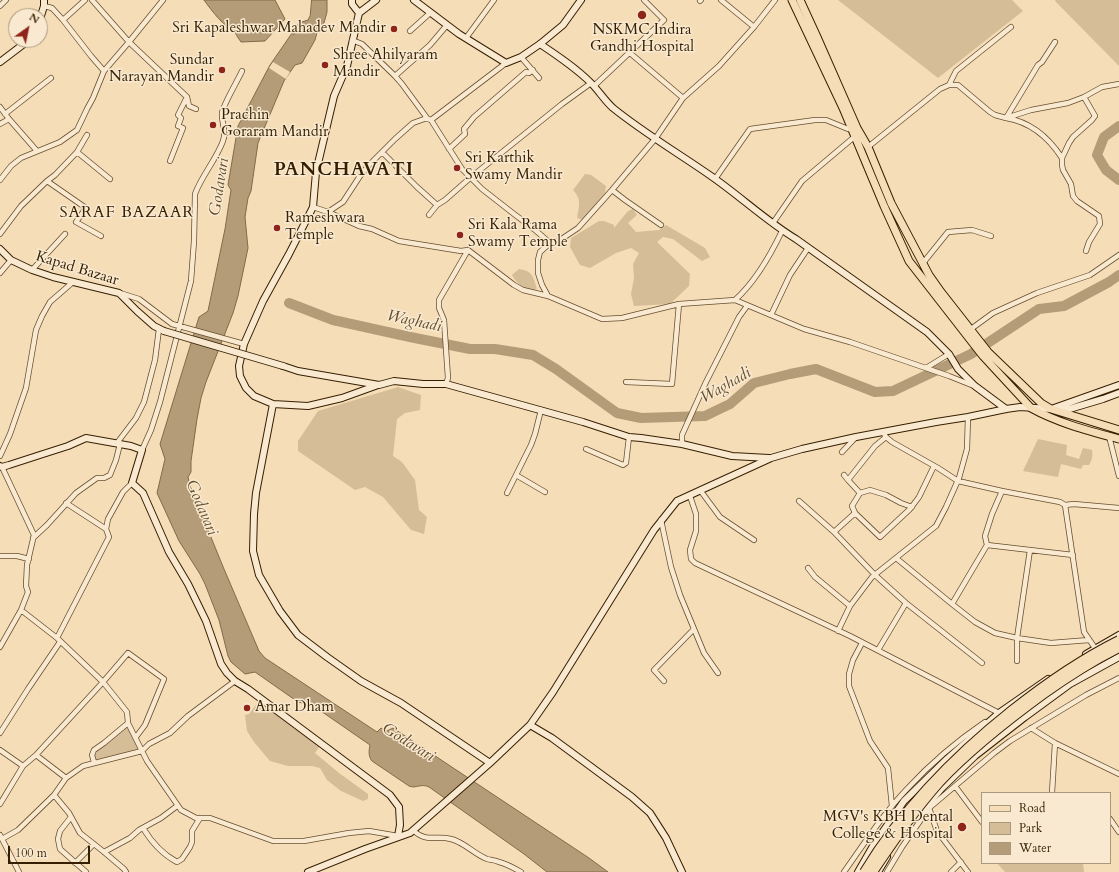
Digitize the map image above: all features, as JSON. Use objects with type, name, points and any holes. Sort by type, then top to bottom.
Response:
[{"type":"highway","points":[[864,872],[878,850],[907,811],[924,791],[968,746],[1035,692],[1104,648],[1117,638]]},
{"type":"highway","points":[[873,872],[907,822],[940,782],[971,752],[1013,716],[1083,668],[1119,648]]},
{"type":"main road","points":[[792,0],[843,108],[856,132],[868,147],[891,203],[929,275],[971,334],[1031,408],[1068,424],[1119,439]]},
{"type":"main road","points":[[800,0],[856,132],[884,206],[909,261],[971,334]]},
{"type":"main road","points":[[986,354],[1040,403],[1051,409],[1119,430]]},
{"type":"street","points":[[0,6],[6,0]]},
{"type":"street","points":[[63,20],[85,0]]},
{"type":"street","points":[[92,0],[129,42],[187,97],[189,106],[196,109]]},
{"type":"street","points":[[0,180],[11,166],[21,158],[60,142],[77,130],[96,92],[104,71],[163,0]]},
{"type":"street","points":[[352,0],[352,4],[359,13]]},
{"type":"street","points":[[376,0],[359,13],[347,66],[334,96],[316,172],[314,207],[263,301],[244,344],[239,366],[240,376],[246,388],[254,396],[273,404],[308,406],[342,398],[394,381],[423,384],[446,384],[583,422],[629,437],[682,444],[732,456],[770,458]]},
{"type":"street","points":[[414,0],[447,25],[506,63]]},
{"type":"street","points":[[466,38],[494,0]]},
{"type":"street","points":[[328,212],[343,202],[360,176],[395,139],[413,123],[429,119],[506,63],[522,57],[540,44],[563,25],[581,0]]},
{"type":"street","points":[[429,215],[438,205],[470,178],[562,104],[593,85],[630,53],[664,20],[644,0]]},
{"type":"street","points":[[721,0],[754,27]]},
{"type":"street","points":[[548,296],[538,273],[538,260],[540,252],[550,243],[557,242],[578,228],[655,139],[683,98],[719,66],[754,27],[775,0]]},
{"type":"street","points":[[44,3],[52,8],[63,20],[90,56],[104,71]]},
{"type":"street","points":[[410,31],[430,13]]},
{"type":"street","points":[[395,76],[430,44],[447,25]]},
{"type":"street","points":[[949,86],[956,71],[1011,28]]},
{"type":"street","points":[[352,40],[362,44],[402,84],[429,119],[462,170],[482,189],[550,243]]},
{"type":"street","points":[[1006,118],[1038,65],[1042,62],[1055,42]]},
{"type":"street","points":[[540,44],[574,67],[593,85],[612,107],[655,139],[715,179],[782,231],[927,332],[949,354],[958,369],[979,389],[1006,409]]},
{"type":"street","points":[[0,62],[18,48]]},
{"type":"street","points":[[630,53],[683,98]]},
{"type":"street","points":[[522,57],[539,78]]},
{"type":"street","points":[[449,149],[465,134],[464,128],[474,117],[526,72],[529,73],[533,70]]},
{"type":"street","points":[[0,733],[59,640],[109,537],[106,529],[108,519],[123,492],[132,482],[160,402],[191,281],[195,194],[197,187],[215,158],[223,140],[225,129],[222,113],[242,71]]},
{"type":"street","points":[[5,114],[51,78]]},
{"type":"street","points":[[1006,118],[1031,110],[1068,103],[1084,97],[1102,87],[1119,84]]},
{"type":"street","points":[[868,147],[940,89],[958,85],[990,112],[1016,120],[1036,130],[1048,139],[1062,158]]},
{"type":"street","points":[[170,161],[183,128],[178,126],[181,118],[178,115],[187,97]]},
{"type":"street","points":[[1084,97],[1095,116],[1068,143],[1062,158],[1062,165],[1063,170],[1071,184],[1073,196],[1077,201],[1099,216],[1100,224],[1086,251]]},
{"type":"street","points":[[0,107],[37,151]]},
{"type":"street","points":[[0,124],[9,119]]},
{"type":"street","points":[[715,179],[750,129],[815,120],[826,120],[856,132],[802,181],[773,223]]},
{"type":"street","points":[[0,234],[21,206],[55,175],[77,152],[87,135]]},
{"type":"street","points":[[77,152],[110,179]]},
{"type":"street","points":[[382,152],[417,187],[438,205]]},
{"type":"street","points":[[47,181],[86,208],[76,222],[101,236]]},
{"type":"street","points":[[612,190],[661,225]]},
{"type":"street","points":[[314,207],[359,226],[372,228],[400,241],[461,251],[468,250],[514,285],[524,290],[548,296],[602,319],[622,318],[679,304],[735,300],[804,329],[850,342],[949,376],[979,389]]},
{"type":"street","points":[[923,263],[948,232],[972,230],[991,236]]},
{"type":"street","points":[[735,300],[743,293],[765,262],[782,231]]},
{"type":"street","points":[[32,270],[65,234]]},
{"type":"street","points":[[771,315],[790,275],[808,248]]},
{"type":"street","name":"Kapad Bazaar","points":[[0,249],[11,260],[32,270],[53,277],[119,293],[154,326],[161,330]]},
{"type":"street","points":[[446,384],[448,378],[444,320],[439,308],[439,300],[468,250]]},
{"type":"street","points":[[971,334],[993,313],[1037,293],[1090,275],[1119,255]]},
{"type":"street","points":[[0,273],[11,260]]},
{"type":"street","points":[[0,456],[10,434],[26,388],[36,330],[50,302],[73,282]]},
{"type":"street","points":[[119,293],[139,299],[172,324],[244,344]]},
{"type":"street","points":[[626,382],[672,384],[679,304]]},
{"type":"street","points":[[682,444],[682,435],[706,382],[739,317],[747,306]]},
{"type":"street","points":[[33,538],[76,493],[97,478],[104,478],[110,475],[116,460],[118,444],[136,418],[144,402],[161,330],[298,371],[379,385]]},
{"type":"street","points":[[927,369],[949,354]]},
{"type":"street","points":[[1051,409],[1119,385]]},
{"type":"street","points":[[308,872],[398,836],[410,833],[490,763],[530,725],[553,692],[654,530],[677,501],[770,458],[856,437],[884,435],[936,422],[968,418],[1006,409],[1020,407],[1066,410],[1119,393]]},
{"type":"street","points":[[273,404],[256,493],[253,551],[259,575],[280,611],[298,635],[326,657],[360,681],[401,703],[490,763]]},
{"type":"street","points":[[507,493],[531,445],[541,410]]},
{"type":"street","points":[[838,631],[850,606],[872,577],[936,526],[958,481],[967,449],[968,418]]},
{"type":"street","points":[[884,435],[958,481],[1002,492],[1060,502],[1065,506],[1084,632],[1095,648]]},
{"type":"street","points":[[848,480],[884,435]]},
{"type":"street","points":[[1109,436],[1119,476]]},
{"type":"street","points":[[586,449],[623,465],[626,463],[629,437]]},
{"type":"street","points":[[842,452],[856,437]]},
{"type":"street","points":[[0,647],[21,610],[28,592],[26,586],[27,565],[34,536],[1,467],[68,446],[86,438],[131,446],[142,450]]},
{"type":"street","points":[[912,507],[886,495],[870,490],[860,493],[852,506],[855,513],[880,537],[912,507],[919,497],[934,466]]},
{"type":"street","points":[[844,474],[860,493]]},
{"type":"street","points":[[516,475],[545,492]]},
{"type":"street","points":[[132,482],[143,493],[169,552],[188,584],[206,621],[221,664],[227,673],[235,681],[248,689],[390,795],[399,808],[400,825],[398,836]]},
{"type":"street","points":[[700,490],[720,517],[754,540]]},
{"type":"street","points":[[952,604],[987,545],[985,536],[992,514],[1002,492]]},
{"type":"street","points":[[690,496],[696,514],[696,531],[690,550],[691,559],[695,563],[878,650],[999,713]]},
{"type":"street","points":[[799,501],[834,532],[875,575],[906,603],[982,663]]},
{"type":"street","points":[[66,503],[106,529]]},
{"type":"street","points":[[1065,506],[1074,504],[1119,508]]},
{"type":"street","points":[[834,532],[855,513]]},
{"type":"street","points":[[661,520],[671,567],[680,595],[704,654],[718,673]]},
{"type":"street","points":[[987,545],[1073,556]]},
{"type":"street","points":[[1017,661],[1017,638],[1030,550]]},
{"type":"street","points":[[0,556],[17,556],[28,559]]},
{"type":"street","points":[[896,558],[975,622],[995,633],[1051,643],[1089,640]]},
{"type":"street","points":[[808,568],[815,577],[850,606]]},
{"type":"street","points":[[878,650],[906,603]]},
{"type":"street","points":[[21,610],[59,640],[103,682],[127,712],[128,723],[148,761],[181,810],[196,818],[210,818],[273,841],[304,841],[369,831],[398,836]]},
{"type":"street","points":[[664,681],[654,670],[694,629]]},
{"type":"street","points":[[878,872],[908,826],[942,788],[975,756],[1070,684],[1119,657],[1117,638],[1119,630]]},
{"type":"street","points":[[844,872],[892,806],[921,775],[955,744],[1038,685],[1095,648],[1117,638]]},
{"type":"street","points":[[862,643],[849,674],[849,686],[870,741],[888,768],[892,806]]},
{"type":"street","points":[[0,804],[23,766],[103,682],[128,653],[164,679],[145,725],[136,737]]},
{"type":"street","points":[[887,872],[929,808],[994,753],[1031,728],[1086,695],[1119,678]]},
{"type":"street","points":[[19,872],[1,837],[18,830],[54,795],[66,778],[83,766],[142,750],[149,744],[170,733],[188,716],[235,681]]},
{"type":"street","points":[[858,872],[873,846],[904,802],[947,760],[999,713]]},
{"type":"street","points":[[94,762],[92,755],[94,750],[128,723]]},
{"type":"street","points":[[530,725],[552,738],[632,797],[650,813],[666,838],[682,872]]},
{"type":"street","points":[[1031,728],[1055,743],[1119,774]]},
{"type":"street","points":[[1052,792],[1055,743]]},
{"type":"street","points":[[0,750],[23,766]]},
{"type":"street","points":[[36,754],[66,778]]},
{"type":"street","points":[[955,786],[981,821]]},
{"type":"street","points":[[54,795],[71,817],[80,833],[126,872]]},
{"type":"street","points":[[104,852],[130,838],[177,806]]},
{"type":"street","points":[[929,808],[937,831],[968,872]]},
{"type":"street","points":[[71,817],[60,831],[58,839],[60,850],[86,872]]},
{"type":"street","points":[[143,828],[150,840],[161,851],[177,862],[182,859],[190,847],[192,842],[192,831],[200,818]]},
{"type":"street","points":[[1111,820],[1119,832]]},
{"type":"street","points":[[414,830],[424,838],[452,839],[488,860],[497,861],[512,866],[521,872]]},
{"type":"street","points":[[75,863],[94,844]]},
{"type":"street","points":[[951,872],[961,862]]},
{"type":"green space","points":[[838,0],[1012,0],[1023,11],[938,78]]},
{"type":"green space","points":[[1055,0],[1119,0],[1119,66],[1056,2]]},
{"type":"green space","points":[[585,174],[591,175],[606,186],[605,193],[583,220],[577,218],[579,200],[573,190]]},
{"type":"green space","points":[[633,209],[637,215],[628,223],[636,232],[659,230],[666,225],[705,248],[710,257],[702,261],[673,239],[663,237],[657,242],[690,274],[689,286],[670,304],[634,306],[631,294],[634,278],[633,264],[639,253],[631,248],[616,253],[590,268],[580,265],[570,247],[571,238],[599,221],[604,221],[614,225],[614,228],[628,211]]},
{"type":"green space","points":[[519,269],[527,271],[532,275],[537,289],[532,291],[523,287],[516,281],[512,275]]},
{"type":"green space","points":[[398,387],[421,395],[420,410],[405,413],[397,419],[393,456],[402,462],[415,480],[419,510],[427,517],[424,534],[411,530],[383,497],[365,487],[355,490],[298,451],[298,441],[318,411]]},
{"type":"green space","points":[[1038,439],[1067,445],[1066,455],[1079,459],[1083,448],[1092,450],[1091,461],[1089,465],[1083,465],[1081,469],[1061,464],[1058,477],[1023,471]]},
{"type":"green space","points":[[260,700],[320,746],[315,753],[368,794],[368,799],[363,801],[341,791],[327,780],[320,768],[312,766],[288,766],[270,761],[247,731],[245,715],[249,714]]},
{"type":"green space","points":[[128,725],[141,749],[96,761],[93,756],[96,751]]},
{"type":"green space","points":[[998,864],[1083,864],[1084,872],[1005,872]]},
{"type":"water","points":[[204,0],[275,0],[285,19],[265,41],[241,42],[235,32],[223,23]]},
{"type":"water","name":"Godavari","points":[[312,0],[327,0],[327,12],[324,23],[318,29],[315,40],[302,63],[295,65],[284,81],[258,143],[251,191],[248,198],[245,217],[248,248],[233,313],[201,398],[191,461],[191,472],[188,477],[190,486],[259,651],[265,658],[377,732],[381,728],[387,731],[393,728],[608,872],[547,872],[429,787],[409,786],[372,761],[369,755],[370,745],[312,705],[298,702],[255,672],[245,674],[231,662],[228,656],[219,620],[205,584],[179,541],[157,493],[165,459],[160,444],[199,317],[208,311],[225,229],[231,190],[228,185],[238,126],[270,65],[299,23],[308,20]]},
{"type":"pier","points":[[273,62],[290,72],[286,79],[269,68]]},
{"type":"waterway","points":[[278,25],[294,34]]},
{"type":"waterway","name":"Waghadi","points":[[1119,126],[1104,137],[1097,155],[1106,170],[1119,180]]},
{"type":"waterway","name":"Waghadi","points":[[289,303],[333,320],[410,337],[470,349],[495,349],[533,355],[556,369],[617,413],[641,418],[705,416],[730,404],[754,383],[816,369],[875,392],[893,391],[971,354],[1039,309],[1064,306],[1119,275]]},
{"type":"place","name":"NSKMC Indira Gandhi Hospital","points":[[642,15]]},
{"type":"place","name":"Sri Kapaleshwar Mahadev Mandir","points":[[394,29]]},
{"type":"place","name":"Shree Ahilyaram Mandir","points":[[325,65]]},
{"type":"place","name":"Sundar Narayan Mandir","points":[[222,70]]},
{"type":"place","name":"Prachin Goraram Mandir","points":[[213,125]]},
{"type":"place","name":"Sri Karthik Swamy Mandir","points":[[457,168]]},
{"type":"place","name":"Rameshwara Temple","points":[[277,228]]},
{"type":"place","name":"Sri Kala Rama Swamy Temple","points":[[460,235]]},
{"type":"place","name":"Amar Dham","points":[[247,708]]},
{"type":"place","name":"MGV's KBH Dental College & Hospital","points":[[962,827]]},
{"type":"district","name":"PANCHAVATI","points":[[344,171]]},
{"type":"district","name":"SARAF BAZAAR","points":[[127,213]]}]
